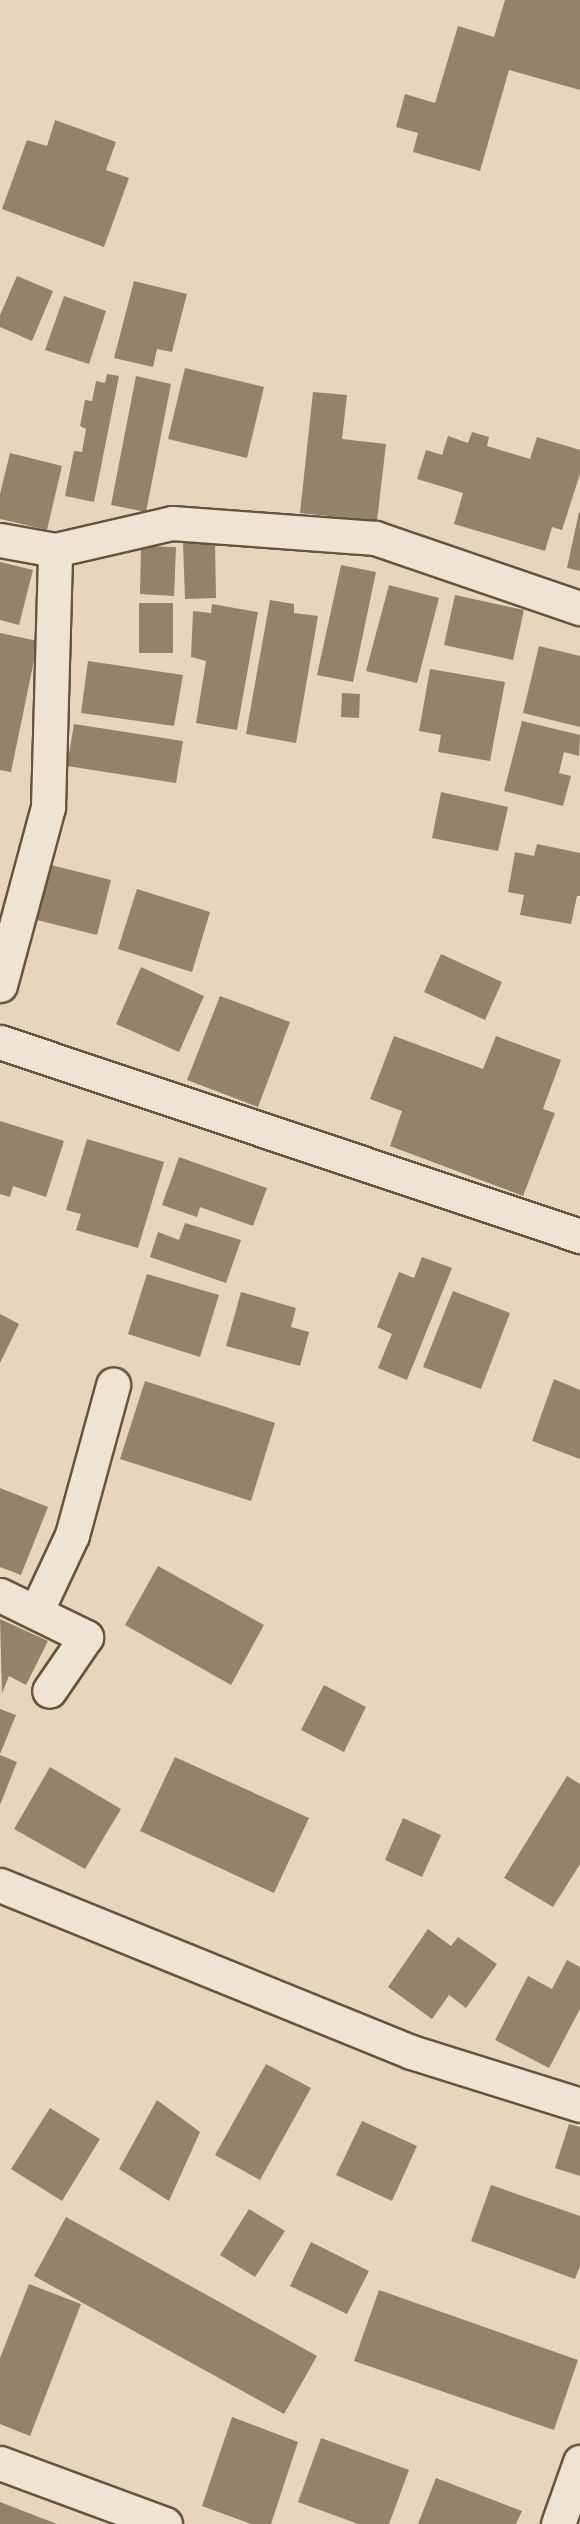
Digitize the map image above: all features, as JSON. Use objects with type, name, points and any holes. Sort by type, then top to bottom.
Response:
[{"type":"street","points":[[0,540],[55,550],[172,523],[375,538],[580,608]]},
{"type":"street","points":[[0,985],[48,807],[55,550]]},
{"type":"street","points":[[0,1042],[580,1236]]},
{"type":"street","points":[[36,1612],[72,1535],[112,1385]]},
{"type":"street","points":[[0,1595],[86,1637],[49,1691]]},
{"type":"street","points":[[0,1885],[411,2052],[580,2105]]},
{"type":"street","points":[[558,2524],[580,2462]]},
{"type":"street","points":[[0,2463],[165,2524]]},
{"type":"building","points":[[505,0],[580,0],[580,90],[509,70],[480,171],[413,152],[418,133],[396,127],[405,94],[435,103],[458,26],[494,37]]},
{"type":"building","points":[[55,120],[116,142],[106,170],[129,178],[104,247],[2,209],[27,140],[47,146]]},
{"type":"building","points":[[17,276],[53,291],[32,341],[0,327],[0,315]]},
{"type":"building","points":[[134,281],[187,294],[172,352],[157,349],[153,367],[114,358]]},
{"type":"building","points":[[64,296],[106,311],[89,364],[45,350]]},
{"type":"building","points":[[185,368],[264,387],[247,458],[168,439]]},
{"type":"building","points":[[107,374],[119,376],[94,502],[65,496],[74,451],[82,452],[86,429],[80,426],[85,400],[92,401],[96,381],[105,383]]},
{"type":"building","points":[[136,376],[171,384],[146,512],[111,505]]},
{"type":"building","points":[[313,392],[347,395],[342,439],[386,444],[377,521],[300,513]]},
{"type":"building","points":[[472,432],[489,437],[487,446],[530,459],[537,437],[580,450],[580,474],[562,530],[552,527],[545,551],[454,524],[463,493],[417,479],[426,450],[442,455],[448,436],[468,443]]},
{"type":"building","points":[[10,453],[62,466],[47,530],[0,519],[0,494]]},
{"type":"building","points":[[580,513],[580,571],[567,568]]},
{"type":"building","points":[[215,540],[216,598],[185,599],[183,542]]},
{"type":"building","points":[[141,546],[176,547],[174,596],[140,594]]},
{"type":"building","points":[[0,562],[33,570],[19,625],[0,620]]},
{"type":"building","points":[[341,565],[376,572],[353,682],[317,675]]},
{"type":"building","points":[[389,585],[439,598],[417,683],[366,671]]},
{"type":"building","points":[[455,595],[524,610],[513,660],[444,645]]},
{"type":"building","points":[[270,600],[294,604],[294,613],[318,616],[296,743],[246,734]]},
{"type":"building","points":[[139,603],[173,603],[173,653],[139,653]]},
{"type":"building","points":[[212,604],[258,612],[237,730],[196,723],[206,661],[191,657],[193,611],[211,613]]},
{"type":"building","points":[[0,633],[38,641],[11,772],[0,770]]},
{"type":"building","points":[[539,646],[580,656],[580,727],[523,713]]},
{"type":"building","points":[[88,661],[183,675],[174,726],[81,713]]},
{"type":"building","points":[[430,669],[505,682],[490,761],[438,752],[441,735],[419,731]]},
{"type":"building","points":[[342,693],[360,694],[359,718],[341,717]]},
{"type":"building","points":[[522,721],[580,735],[579,756],[564,752],[559,773],[571,776],[563,806],[504,791]]},
{"type":"building","points":[[74,724],[183,741],[176,783],[67,766]]},
{"type":"building","points":[[441,792],[508,807],[498,851],[432,838]]},
{"type":"building","points":[[537,844],[580,853],[580,896],[577,896],[571,924],[520,915],[524,895],[508,892],[515,852],[534,856]]},
{"type":"building","points":[[43,863],[111,880],[97,935],[29,918]]},
{"type":"building","points":[[137,889],[210,912],[192,972],[118,949]]},
{"type":"building","points":[[441,954],[502,982],[485,1020],[424,992]]},
{"type":"building","points":[[141,967],[204,996],[179,1052],[116,1024]]},
{"type":"building","points":[[220,996],[290,1022],[258,1107],[187,1080]]},
{"type":"building","points":[[394,1036],[483,1069],[496,1036],[561,1060],[543,1109],[555,1113],[523,1196],[390,1146],[402,1111],[370,1099]]},
{"type":"building","points":[[0,1121],[64,1141],[46,1197],[13,1186],[10,1197],[0,1194]]},
{"type":"building","points":[[87,1139],[164,1162],[138,1248],[76,1230],[81,1214],[66,1210]]},
{"type":"building","points":[[179,1157],[267,1188],[253,1226],[200,1207],[197,1217],[162,1205]]},
{"type":"building","points":[[185,1223],[241,1240],[226,1283],[150,1257],[158,1232],[179,1240]]},
{"type":"building","points":[[422,1257],[452,1268],[407,1380],[378,1368],[392,1334],[377,1327],[399,1272],[414,1278]]},
{"type":"building","points":[[147,1274],[219,1295],[200,1357],[128,1334]]},
{"type":"building","points":[[453,1291],[510,1313],[481,1389],[423,1367]]},
{"type":"building","points":[[241,1292],[296,1308],[291,1327],[309,1332],[300,1366],[226,1346]]},
{"type":"building","points":[[0,1314],[19,1324],[0,1363]]},
{"type":"building","points":[[554,1379],[580,1390],[580,1459],[532,1441]]},
{"type":"building","points":[[145,1381],[275,1423],[251,1501],[120,1459]]},
{"type":"building","points":[[0,1488],[48,1507],[21,1575],[0,1567]]},
{"type":"building","points":[[158,1566],[264,1625],[231,1685],[125,1625]]},
{"type":"building","points":[[0,1619],[48,1641],[26,1685],[9,1676],[2,1693]]},
{"type":"building","points":[[324,1685],[366,1707],[344,1752],[301,1730]]},
{"type":"building","points":[[0,1709],[16,1715],[0,1754]]},
{"type":"building","points":[[0,1755],[17,1762],[0,1805]]},
{"type":"building","points":[[175,1757],[309,1818],[274,1893],[140,1831]]},
{"type":"building","points":[[50,1767],[121,1809],[85,1869],[14,1829]]},
{"type":"building","points":[[567,1776],[580,1784],[580,1864],[553,1907],[504,1878]]},
{"type":"building","points":[[403,1818],[441,1835],[422,1877],[385,1860]]},
{"type":"building","points":[[428,1929],[451,1946],[458,1937],[497,1964],[466,2008],[449,1995],[432,2019],[388,1987]]},
{"type":"building","points":[[567,1960],[580,1967],[580,2009],[549,2068],[495,2040],[528,1976],[552,1989]]},
{"type":"building","points":[[266,2064],[311,2088],[260,2180],[215,2155]]},
{"type":"building","points":[[157,2100],[200,2132],[169,2201],[119,2169]]},
{"type":"building","points":[[50,2108],[100,2139],[62,2201],[11,2169]]},
{"type":"building","points":[[362,2121],[417,2146],[392,2201],[336,2175]]},
{"type":"building","points":[[569,2124],[580,2127],[580,2176],[555,2168]]},
{"type":"building","points":[[491,2185],[580,2216],[580,2266],[575,2279],[471,2241]]},
{"type":"building","points":[[249,2209],[285,2231],[255,2277],[220,2255]]},
{"type":"building","points":[[66,2217],[317,2356],[284,2414],[34,2276]]},
{"type":"building","points":[[311,2242],[369,2271],[347,2314],[290,2286]]},
{"type":"building","points":[[29,2284],[81,2304],[30,2436],[0,2424],[0,2358]]},
{"type":"building","points":[[379,2290],[578,2360],[554,2430],[354,2361]]},
{"type":"building","points":[[232,2417],[298,2442],[271,2524],[251,2524],[202,2506]]},
{"type":"building","points":[[321,2438],[409,2470],[389,2524],[358,2524],[298,2502]]},
{"type":"building","points":[[436,2478],[522,2511],[516,2524],[418,2524]]},
{"type":"building","points":[[0,2502],[57,2524],[0,2524]]}]
